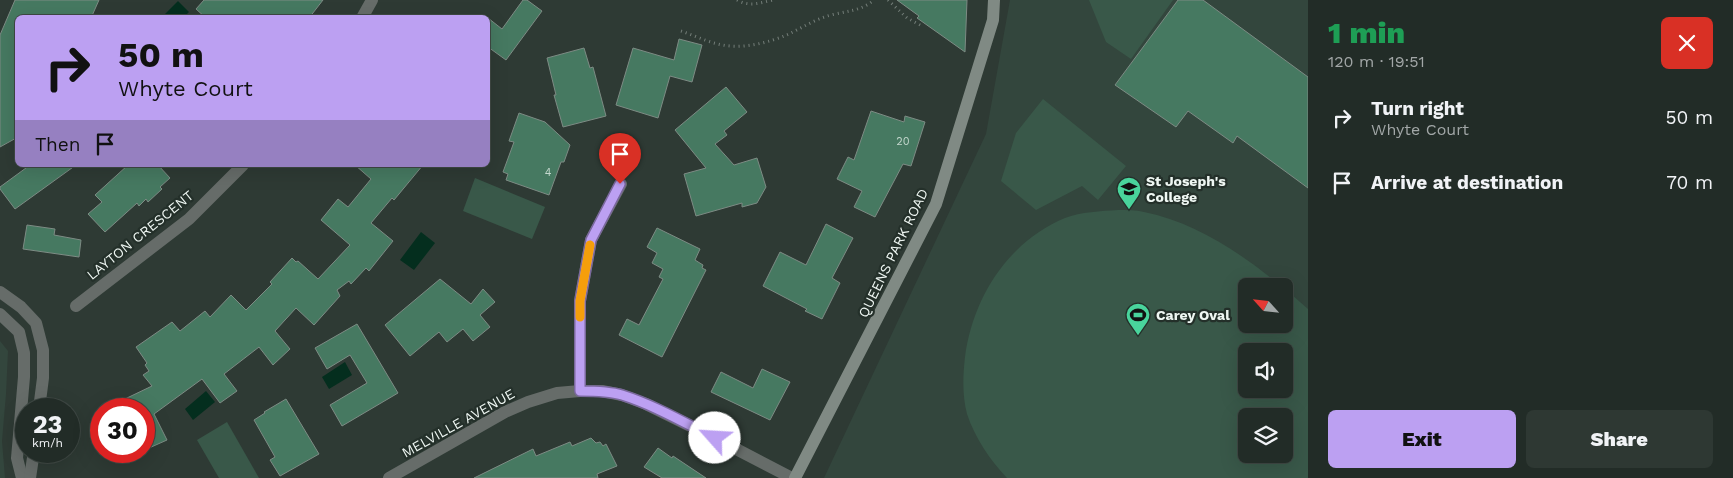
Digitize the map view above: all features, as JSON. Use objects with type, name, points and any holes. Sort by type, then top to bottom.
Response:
[{"type":"main road","name":"QUEENS PARK ROAD","points":[[794,478],[936,204],[993,20],[994,0]]},
{"type":"street","points":[[364,15],[372,0]]},
{"type":"street","name":"LAYTON CRESCENT","points":[[76,306],[189,219],[241,167]]},
{"type":"street","points":[[580,391],[580,301],[591,240],[620,184]]},
{"type":"street","points":[[0,292],[22,307],[36,323],[43,350],[43,378],[40,398]]},
{"type":"street","points":[[0,314],[19,332],[24,353],[24,377],[17,458],[22,478]]},
{"type":"street","name":"MELVILLE AVENUE","points":[[389,478],[505,412],[528,402],[557,393],[602,391],[622,395],[646,404],[794,478]]},
{"type":"street","points":[[30,478],[32,463]]},
{"type":"path","points":[[737,0],[744,4],[752,5],[773,0]]},
{"type":"path","points":[[681,31],[719,44],[739,46],[765,43],[831,15],[852,12],[874,0]]},
{"type":"path","points":[[888,0],[906,18],[922,26]]},
{"type":"shaded area","name":"St Joseph's College","points":[[1010,0],[1308,0],[1308,478],[824,478],[986,134]]},
{"type":"shaded area","points":[[1089,0],[1173,0],[1131,59],[1106,42]]},
{"type":"shaded area","points":[[178,1],[189,12],[186,15],[164,15]]},
{"type":"shaded area","points":[[1043,99],[1126,166],[1098,200],[1082,186],[1036,210],[1001,181],[1016,133]]},
{"type":"shaded area","points":[[475,178],[545,207],[532,239],[463,211]]},
{"type":"shaded area","name":"Carey Oval","points":[[1111,210],[1141,211],[1181,223],[1234,251],[1271,278],[1238,278],[1238,333],[1293,333],[1293,296],[1308,309],[1308,478],[1007,478],[995,464],[974,432],[964,400],[965,357],[976,313],[985,293],[997,274],[1026,241],[1045,228],[1065,218]]},
{"type":"shaded area","points":[[421,232],[435,243],[414,270],[400,260]]},
{"type":"shaded area","points":[[0,341],[8,351],[2,441],[5,478],[0,478]]},
{"type":"shaded area","points":[[345,362],[352,375],[329,389],[322,377]]},
{"type":"shaded area","points":[[206,391],[215,402],[193,420],[185,409]]},
{"type":"shaded area","points":[[227,422],[259,478],[219,478],[197,440]]},
{"type":"building","points":[[15,0],[99,0],[92,15],[15,15],[15,139],[0,147],[0,35]]},
{"type":"building","points":[[204,0],[323,0],[311,15],[203,15],[196,9]]},
{"type":"building","points":[[523,0],[527,0],[542,11],[506,60],[490,48],[490,20],[502,29]]},
{"type":"building","points":[[897,0],[967,0],[965,52],[917,18],[919,16]]},
{"type":"building","points":[[1178,0],[1203,0],[1308,77],[1308,188],[1237,136],[1233,143],[1188,111],[1176,127],[1115,85]]},
{"type":"building","points":[[679,39],[702,45],[692,82],[670,76],[658,118],[616,105],[633,48],[674,60]]},
{"type":"building","points":[[584,48],[590,68],[593,67],[606,116],[563,127],[554,95],[556,95],[547,58]]},
{"type":"building","points":[[726,87],[747,112],[724,131],[727,135],[715,144],[734,165],[757,158],[766,187],[757,203],[742,207],[742,203],[696,216],[684,174],[706,168],[675,130]]},
{"type":"building","points":[[871,111],[904,122],[905,116],[925,122],[911,166],[903,164],[875,217],[854,207],[862,191],[837,179],[848,157],[854,160]]},
{"type":"building","points":[[519,113],[545,122],[570,145],[564,162],[561,162],[549,195],[506,180],[508,174],[503,172],[514,142],[509,141]]},
{"type":"building","points":[[27,167],[73,167],[15,209],[0,187]]},
{"type":"building","points":[[126,167],[160,167],[170,178],[160,187],[162,189],[148,202],[146,199],[139,206],[137,203],[105,232],[88,214],[102,202],[95,195]]},
{"type":"building","points":[[357,167],[421,167],[394,200],[392,198],[371,223],[393,241],[369,271],[366,268],[351,284],[349,281],[337,290],[340,296],[314,325],[296,308],[275,331],[290,349],[273,365],[259,347],[224,374],[237,391],[220,403],[202,379],[155,413],[155,398],[127,398],[152,386],[143,375],[149,371],[145,365],[147,363],[136,347],[172,322],[180,331],[205,311],[210,317],[231,295],[246,310],[272,284],[270,282],[292,258],[318,279],[350,245],[321,220],[338,199],[348,207],[371,179]]},
{"type":"building","points":[[826,224],[853,238],[832,278],[840,283],[822,319],[763,286],[780,252],[806,265]]},
{"type":"building","points":[[27,225],[55,229],[54,235],[81,240],[79,257],[23,249]]},
{"type":"building","points":[[657,228],[700,249],[695,260],[703,265],[702,268],[706,270],[662,357],[619,335],[627,319],[639,325],[663,279],[659,277],[663,269],[652,263],[657,253],[647,247]]},
{"type":"building","points":[[440,279],[471,304],[483,289],[495,302],[480,315],[490,327],[473,341],[463,329],[447,342],[439,332],[410,356],[385,325]]},
{"type":"building","points":[[357,324],[398,393],[342,426],[330,405],[367,383],[350,355],[327,369],[315,348]]},
{"type":"building","points":[[762,369],[790,382],[770,420],[711,392],[721,372],[753,388]]},
{"type":"building","points":[[286,399],[319,454],[280,476],[270,460],[275,457],[254,420]]},
{"type":"building","points":[[155,416],[167,440],[155,445]]},
{"type":"building","points":[[591,438],[596,443],[600,442],[603,446],[606,444],[617,466],[597,474],[598,478],[474,478],[533,449],[536,456],[570,442],[572,446]]},
{"type":"building","points":[[658,448],[706,478],[662,478],[644,467]]},
{"type":"slow traffic","points":[[580,317],[580,301],[590,245]]},
{"type":"place","name":"St Joseph's College","points":[[1129,210]]},
{"type":"place","name":"Carey Oval","points":[[1138,336]]},
{"type":"route","points":[[620,184],[591,240],[580,301],[580,391],[602,391],[622,395],[646,404],[715,438]]}]
